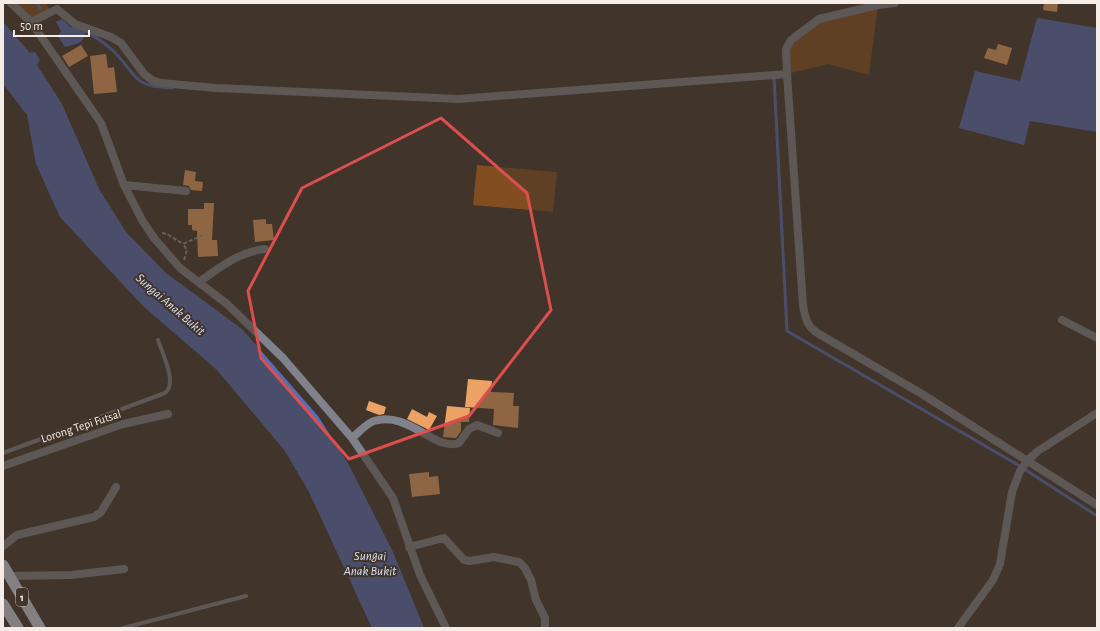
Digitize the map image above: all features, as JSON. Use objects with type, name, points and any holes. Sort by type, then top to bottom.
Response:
[{"type":"highway","name":"1","points":[[3,565],[40,628]]},
{"type":"highway","points":[[3,605],[18,628]]},
{"type":"street","points":[[10,3],[31,22],[102,123],[124,185],[142,220],[154,238],[180,268],[227,304],[283,358],[352,438],[392,498],[420,575],[446,628]]},
{"type":"street","points":[[895,3],[878,4],[819,19],[791,40],[786,49],[805,318],[809,326],[819,334],[922,394],[1024,465],[1097,505]]},
{"type":"street","points":[[31,22],[55,6],[74,24],[111,37],[121,43],[144,74],[152,80],[161,84],[216,88],[458,99],[787,74]]},
{"type":"street","points":[[124,185],[186,191]]},
{"type":"street","points":[[199,282],[236,257],[249,251],[265,249]]},
{"type":"street","points":[[1062,320],[1097,338]]},
{"type":"street","points":[[958,628],[993,580],[1000,564],[1012,492],[1024,465],[1097,413]]},
{"type":"street","name":"Lorong Tepi Futsal","points":[[3,466],[123,424],[168,414]]},
{"type":"street","points":[[352,438],[373,421],[391,418],[404,422],[449,444],[459,443],[469,429],[477,425],[498,433]]},
{"type":"street","points":[[3,546],[17,535],[94,517],[105,507],[116,487]]},
{"type":"street","points":[[409,547],[444,538],[464,560],[470,561],[494,557],[519,562],[525,568],[531,580],[536,600],[545,618],[545,628]]},
{"type":"street","points":[[10,576],[71,575],[124,569]]},
{"type":"lane","points":[[3,453],[168,391],[171,379],[158,340]]},
{"type":"lane","points":[[123,628],[246,596]]},
{"type":"path","points":[[154,238],[163,232],[183,244],[187,253],[180,268]]},
{"type":"path","points":[[183,244],[203,235]]},
{"type":"highlighted area","points":[[441,118],[527,193],[551,310],[469,416],[349,459],[261,358],[248,291],[302,188]]},
{"type":"shaded area","points":[[11,3],[46,3],[51,12],[31,22]]},
{"type":"shaded area","points":[[878,5],[869,75],[828,64],[787,74],[786,49],[819,19]]},
{"type":"shaded area","points":[[477,165],[557,172],[553,212],[473,205]]},
{"type":"water","points":[[1037,18],[1097,28],[1097,132],[1030,121],[1024,145],[959,128],[975,71],[1020,81]]},
{"type":"water","points":[[62,19],[71,27],[85,30],[84,38],[80,43],[65,47],[58,36],[61,31],[56,22]]},
{"type":"water","name":"Sungai Anak Bukit","points":[[3,22],[30,53],[35,52],[40,60],[37,65],[62,104],[99,189],[126,232],[166,273],[242,329],[318,416],[349,465],[393,552],[424,628],[372,628],[309,492],[285,451],[217,370],[143,306],[60,217],[36,164],[27,115],[3,84]]},
{"type":"building","points":[[1044,3],[1058,3],[1057,12],[1043,10]]},
{"type":"building","points":[[998,44],[1012,48],[1007,65],[984,58],[988,48],[996,50]]},
{"type":"building","points":[[81,45],[88,56],[69,67],[62,56]]},
{"type":"building","points":[[106,54],[108,68],[114,67],[117,92],[94,94],[90,56]]},
{"type":"building","points":[[185,170],[196,172],[195,181],[203,182],[202,191],[191,190],[189,186],[183,185]]},
{"type":"building","points":[[204,203],[214,203],[212,240],[217,240],[218,256],[198,257],[197,231],[192,230],[192,225],[188,225],[188,209],[204,209]]},
{"type":"building","points":[[266,219],[266,224],[272,224],[274,240],[255,242],[253,220]]},
{"type":"building","points":[[468,379],[492,381],[491,392],[514,393],[513,406],[519,406],[518,428],[493,425],[494,409],[465,407]]},
{"type":"building","points":[[369,401],[386,407],[384,414],[379,415],[366,410]]},
{"type":"building","points":[[447,406],[470,408],[469,422],[461,422],[461,431],[456,438],[443,437]]},
{"type":"building","points":[[412,409],[427,417],[429,412],[437,416],[429,430],[407,419]]},
{"type":"building","points":[[429,472],[429,477],[438,476],[440,494],[412,497],[409,474]]},
{"type":"waterway","points":[[37,3],[40,9]]},
{"type":"waterway","points":[[86,31],[108,46],[141,82],[158,87],[172,88]]},
{"type":"waterway","points":[[774,77],[787,331],[1018,465],[1097,516]]}]
